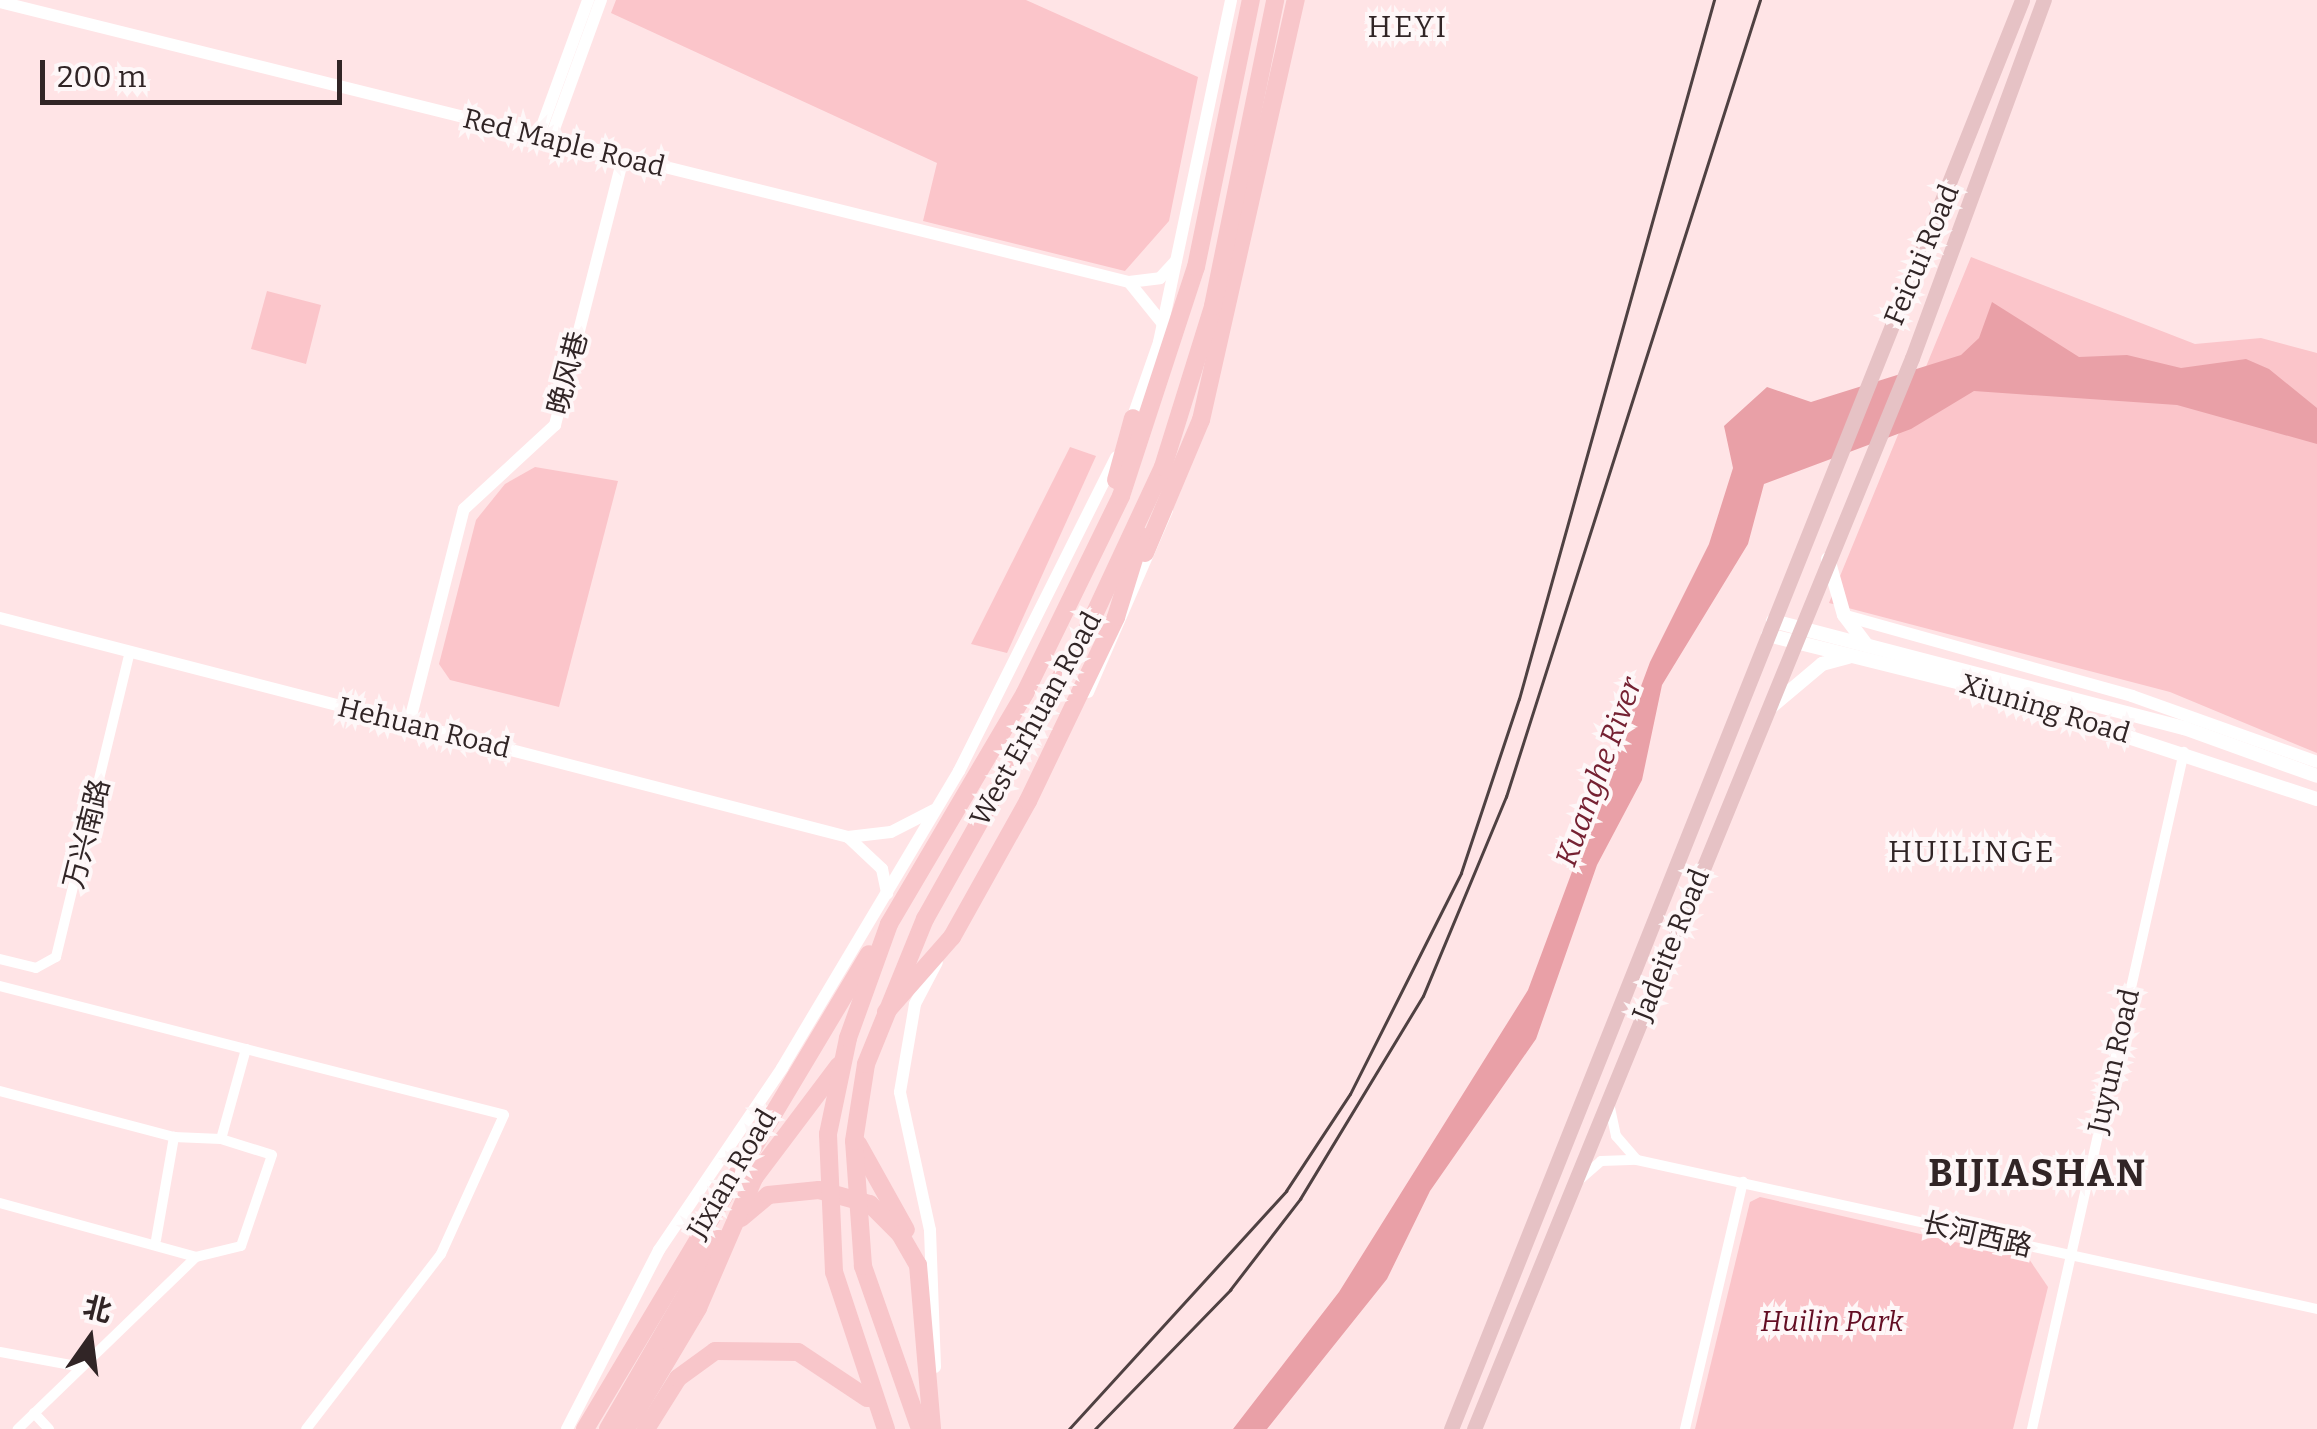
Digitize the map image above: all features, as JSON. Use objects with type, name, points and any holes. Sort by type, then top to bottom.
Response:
[{"type":"highway","name":"West Erhuan Road","points":[[886,1429],[874,1403],[834,1272],[826,1179],[839,1074],[889,924],[1092,564],[1165,378],[1196,267],[1251,0]]},
{"type":"highway","name":"West Erhuan Road","points":[[920,1429],[863,1266],[856,1130],[890,989],[1087,630],[1162,469],[1213,306],[1275,0]]},
{"type":"highway","name":"West Erhuan Road","points":[[1116,617],[1202,420],[1296,0]]},
{"type":"highway","points":[[1092,564],[1133,418]]},
{"type":"highway","points":[[626,1429],[787,1124],[952,937],[1116,617],[1162,469]]},
{"type":"highway","name":"Jixian Road","points":[[586,1429],[767,1114],[889,924]]},
{"type":"highway","points":[[767,1114],[811,1020]]},
{"type":"highway","points":[[856,1130],[870,1173],[920,1249],[931,1295]]},
{"type":"highway","points":[[608,1429],[663,1358],[721,1235],[768,1195],[818,1190],[870,1204],[918,1265],[932,1429]]},
{"type":"highway","points":[[646,1429],[696,1361],[757,1346],[832,1367],[874,1403]]},
{"type":"main road","name":"Feicui Road","points":[[1817,508],[2022,0]]},
{"type":"main road","name":"Feicui Road","points":[[1869,460],[1912,358],[2044,0]]},
{"type":"main road","name":"Jadeite Road","points":[[1477,1426],[1869,460]]},
{"type":"main road","name":"Jadeite Road","points":[[1451,1429],[1817,508]]},
{"type":"main road","points":[[1828,559],[1844,615],[1868,645]]},
{"type":"main road","name":"Xiuning Road","points":[[1770,628],[1851,656],[2184,751],[2317,799]]},
{"type":"main road","name":"Xiuning Road","points":[[1797,636],[1868,645],[2184,728],[2317,776]]},
{"type":"main road","points":[[1766,711],[1822,664],[1851,656]]},
{"type":"street","points":[[544,138],[588,0]]},
{"type":"street","points":[[544,138],[600,0]]},
{"type":"street","points":[[567,1429],[658,1250],[811,1020],[887,893],[1066,568],[1133,418],[1163,324],[1231,0]]},
{"type":"street","name":"Red Maple Road","points":[[0,2],[1129,282]]},
{"type":"street","name":"晚风巷","points":[[408,724],[464,510],[555,424],[623,158]]},
{"type":"street","points":[[1129,282],[1160,278],[1178,260]]},
{"type":"street","points":[[1129,282],[1163,324]]},
{"type":"street","points":[[940,1429],[930,1230],[900,1092],[916,1004],[1006,825],[1112,654],[1166,530],[1168,504]]},
{"type":"street","points":[[1844,615],[2132,696],[2317,762]]},
{"type":"street","name":"Hehuan Road","points":[[0,618],[848,838]]},
{"type":"street","name":"万兴南路","points":[[0,959],[36,968],[56,957],[130,652]]},
{"type":"street","name":"Juyun Road","points":[[2032,1429],[2184,751]]},
{"type":"street","points":[[848,838],[891,832],[936,810]]},
{"type":"street","points":[[848,838],[882,869],[887,893]]},
{"type":"street","points":[[0,986],[504,1114],[441,1254],[306,1429]]},
{"type":"street","points":[[221,1139],[246,1048]]},
{"type":"street","points":[[0,1091],[174,1136],[221,1139],[272,1155],[241,1246],[196,1258],[18,1429]]},
{"type":"street","points":[[1608,1100],[1616,1136],[1638,1160]]},
{"type":"street","points":[[156,1240],[174,1136]]},
{"type":"street","points":[[1572,1186],[1601,1161],[1638,1160]]},
{"type":"street","name":"长河西路","points":[[1638,1160],[2317,1308]]},
{"type":"street","points":[[1685,1429],[1743,1182]]},
{"type":"street","points":[[0,1203],[156,1240],[196,1258]]},
{"type":"street","points":[[0,1352],[82,1367]]},
{"type":"street","points":[[34,1413],[50,1429]]},
{"type":"green space","points":[[616,0],[1026,0],[1198,77],[1169,221],[1125,271],[923,221],[937,163],[611,13]]},
{"type":"green space","points":[[1971,257],[2195,344],[2261,338],[2317,353],[2317,753],[2170,692],[1829,603]]},
{"type":"green space","points":[[267,291],[321,305],[306,364],[251,349]]},
{"type":"green space","points":[[1070,447],[1096,456],[1007,653],[971,644]]},
{"type":"green space","points":[[535,467],[618,481],[559,707],[450,680],[439,664],[476,520],[505,484]]},
{"type":"green space","name":"Huilin Park","points":[[1760,1197],[2029,1259],[2048,1287],[2013,1429],[1695,1429],[1750,1202]]},
{"type":"shaded area","points":[[1992,302],[2079,357],[2127,355],[2181,368],[2246,359],[2269,369],[2317,408],[2317,444],[2177,405],[1974,391],[1911,429],[1764,484],[1748,544],[1662,685],[1642,780],[1597,865],[1536,1039],[1430,1191],[1387,1279],[1267,1429],[1233,1429],[1339,1292],[1528,990],[1650,662],[1709,544],[1733,468],[1724,426],[1767,387],[1811,402],[1961,355],[1979,338]]},
{"type":"railway","points":[[1069,1429],[1286,1191],[1350,1094],[1461,873],[1519,699],[1714,0]]},
{"type":"railway","points":[[1095,1429],[1230,1290],[1300,1199],[1423,996],[1506,797],[1760,0]]},
{"type":"district","name":"HEYI","points":[[1408,27]]},
{"type":"district","name":"HUILINGE","points":[[1972,852]]},
{"type":"district","name":"BIJIASHAN","points":[[2038,1174]]},
{"type":"water label","name":"Kuanghe River","points":[[1599,772]]}]
